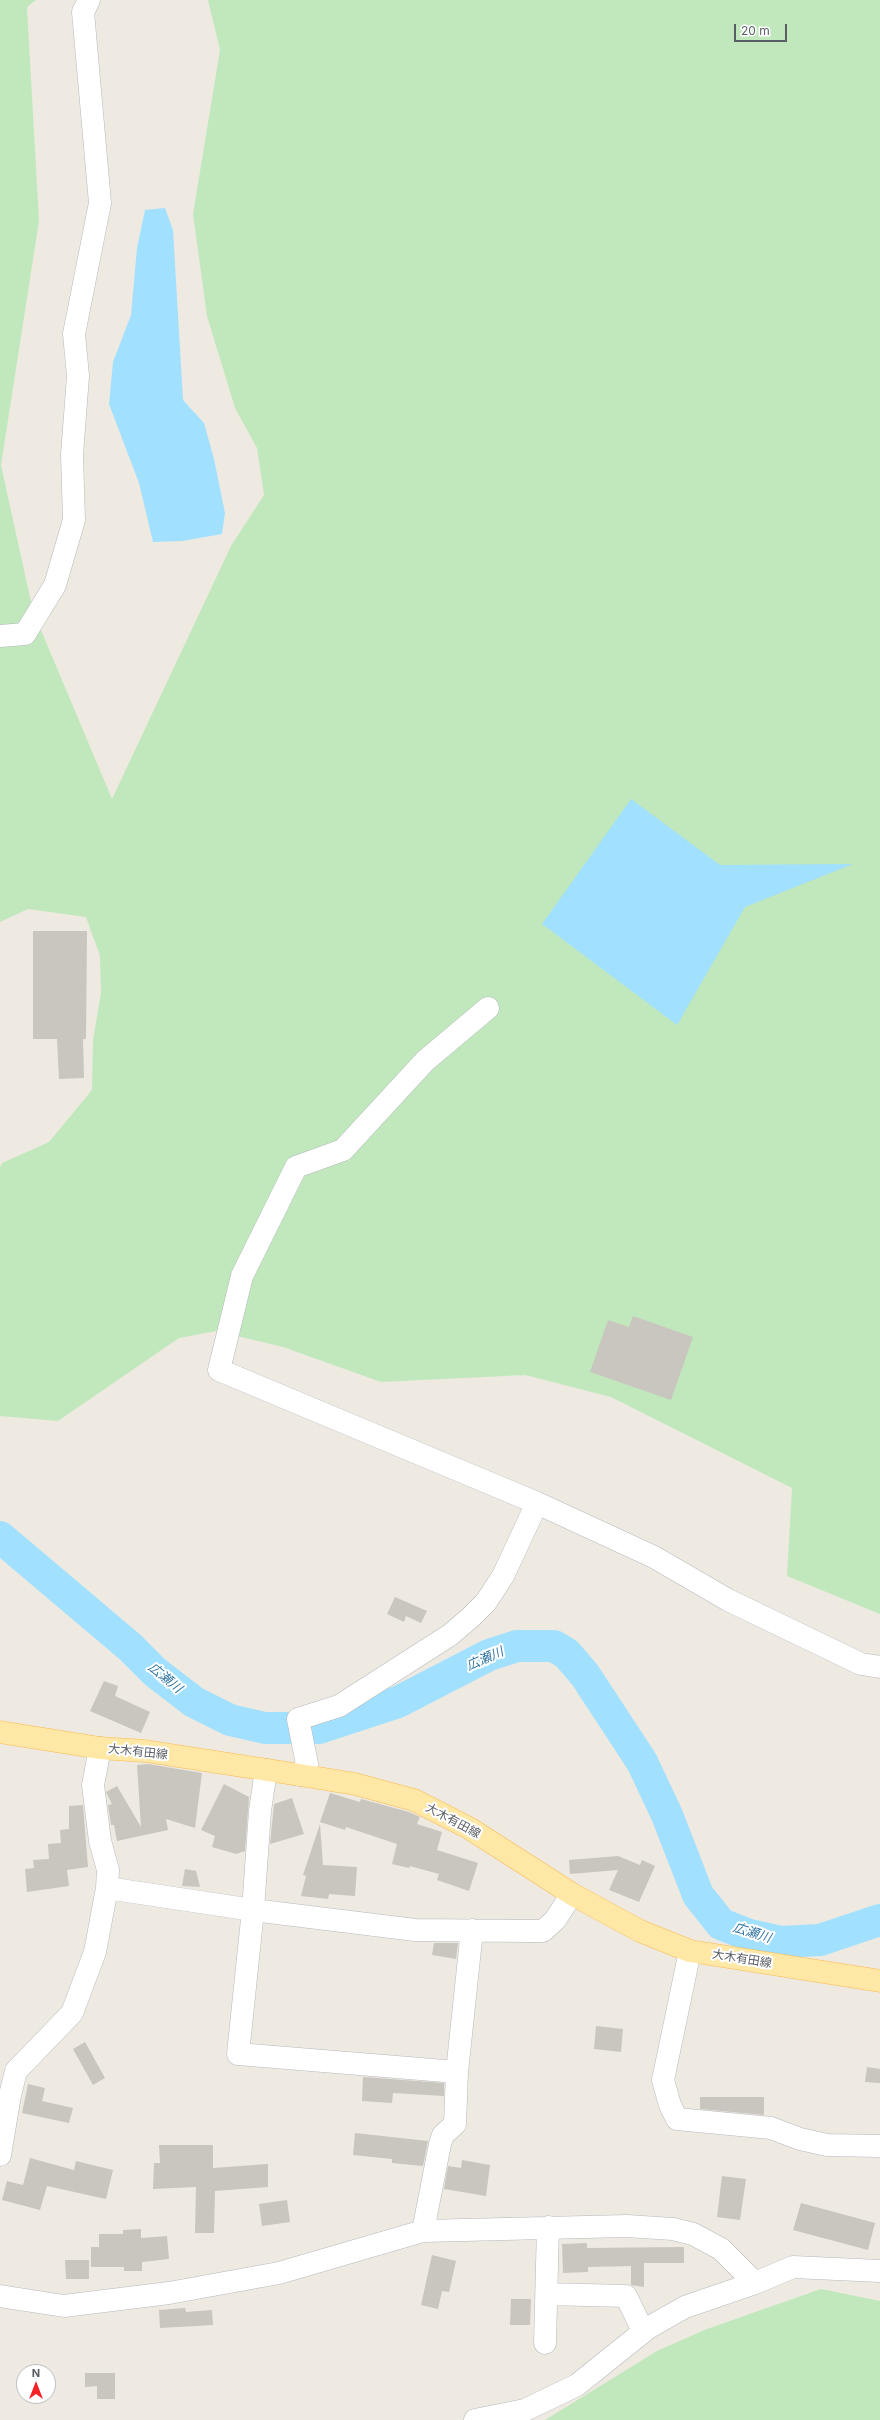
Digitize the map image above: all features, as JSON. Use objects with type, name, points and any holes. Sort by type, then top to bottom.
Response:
[{"type":"main road","name":"大木有田線","points":[[0,1732],[100,1748],[145,1751],[266,1770],[303,1769],[414,1800],[469,1828],[572,1894],[640,1932],[690,1951],[880,1981]]},
{"type":"street","points":[[0,636],[25,634],[55,585],[74,520],[72,455],[78,376],[74,334],[100,203],[83,12],[88,0]]},
{"type":"street","points":[[488,1008],[426,1061],[343,1150],[296,1167],[242,1276],[218,1370],[537,1503],[654,1557],[728,1600],[860,1664],[880,1667]]},
{"type":"street","points":[[303,1769],[298,1719],[339,1706],[450,1635],[471,1617],[486,1602],[503,1576],[537,1503]]},
{"type":"street","points":[[0,2155],[10,2095],[16,2071],[72,2013],[95,1952],[107,1888],[108,1870],[100,1841],[93,1785],[100,1748]]},
{"type":"street","points":[[266,1770],[260,1811],[253,1910],[238,2054],[457,2072]]},
{"type":"street","points":[[107,1888],[253,1910],[415,1930],[543,1932],[555,1920],[572,1894]]},
{"type":"street","points":[[423,2231],[440,2144],[443,2136],[455,2124],[457,2072],[472,1930]]},
{"type":"street","points":[[690,1951],[663,2080],[670,2105],[677,2119],[771,2128],[800,2139],[827,2145],[880,2146]]},
{"type":"street","points":[[0,2296],[64,2306],[169,2292],[279,2273],[423,2231],[548,2227],[627,2226],[673,2229],[693,2234],[721,2248],[755,2283]]},
{"type":"street","points":[[545,2343],[548,2227]]},
{"type":"street","points":[[475,2420],[525,2410],[577,2385],[643,2331],[685,2307],[755,2283],[793,2267],[880,2271]]},
{"type":"street","points":[[546,2294],[626,2296],[643,2331]]},
{"type":"green space","points":[[0,0],[36,0],[27,7],[39,221],[1,465],[33,611],[112,799],[231,546],[264,495],[257,448],[235,408],[207,316],[193,214],[220,50],[208,0],[880,0],[880,1614],[787,1576],[792,1488],[611,1397],[525,1375],[381,1382],[283,1347],[216,1331],[179,1338],[58,1421],[0,1416],[0,1167],[2,1163],[49,1142],[92,1090],[93,1040],[101,993],[100,956],[86,917],[28,909],[0,922]]},
{"type":"green space","points":[[821,2289],[880,2301],[880,2420],[545,2420],[657,2351],[707,2329]]},
{"type":"water","points":[[165,208],[173,230],[183,400],[204,423],[214,459],[225,513],[222,534],[182,541],[153,542],[139,483],[109,404],[113,362],[131,315],[137,248],[145,210]]},
{"type":"water","points":[[631,799],[720,865],[853,864],[745,907],[677,1025],[542,924]]},
{"type":"building","points":[[33,931],[87,931],[86,1039],[83,1039],[84,1078],[59,1079],[57,1039],[33,1039]]},
{"type":"building","points":[[633,1316],[693,1337],[671,1400],[590,1372],[608,1320],[629,1327]]},
{"type":"building","points":[[395,1597],[427,1611],[421,1623],[406,1616],[404,1622],[387,1614]]},
{"type":"building","points":[[104,1681],[118,1686],[115,1696],[150,1712],[141,1733],[90,1711]]},
{"type":"building","points":[[148,1764],[202,1773],[195,1828],[166,1819],[168,1830],[117,1841],[114,1825],[111,1825],[108,1805],[112,1804],[106,1792],[117,1786],[141,1827],[137,1765]]},
{"type":"building","points":[[224,1784],[249,1797],[245,1851],[236,1854],[212,1847],[215,1836],[201,1830]]},
{"type":"building","points":[[330,1793],[360,1802],[361,1799],[409,1812],[420,1817],[417,1824],[442,1832],[437,1850],[478,1863],[469,1891],[437,1880],[439,1874],[410,1866],[409,1868],[392,1864],[397,1844],[346,1827],[345,1830],[320,1822]]},
{"type":"building","points":[[292,1798],[304,1834],[270,1844],[274,1804]]},
{"type":"building","points":[[83,1805],[88,1867],[67,1870],[69,1886],[27,1892],[25,1869],[34,1868],[33,1860],[49,1859],[48,1844],[61,1843],[60,1830],[69,1829],[69,1806]]},
{"type":"building","points":[[320,1824],[323,1865],[357,1867],[355,1896],[329,1894],[328,1899],[301,1896],[306,1876],[303,1875]]},
{"type":"building","points":[[618,1856],[640,1865],[642,1860],[655,1866],[639,1902],[609,1890],[618,1870],[570,1874],[569,1860]]},
{"type":"building","points":[[185,1869],[196,1871],[200,1887],[182,1886]]},
{"type":"building","points":[[434,1943],[458,1943],[456,1959],[432,1955]]},
{"type":"building","points":[[596,2026],[623,2029],[621,2052],[594,2049]]},
{"type":"building","points":[[85,2042],[105,2078],[93,2085],[73,2049]]},
{"type":"building","points":[[867,2067],[880,2069],[880,2083],[865,2082]]},
{"type":"building","points":[[363,2077],[444,2083],[444,2096],[393,2093],[392,2103],[362,2101]]},
{"type":"building","points":[[28,2084],[45,2088],[42,2101],[73,2108],[69,2123],[22,2113]]},
{"type":"building","points":[[700,2097],[764,2097],[764,2115],[700,2109]]},
{"type":"building","points":[[355,2133],[428,2141],[423,2166],[392,2163],[392,2159],[353,2155]]},
{"type":"building","points":[[159,2145],[213,2145],[213,2168],[268,2164],[268,2187],[215,2191],[214,2233],[195,2233],[196,2187],[153,2189],[154,2163],[160,2163]]},
{"type":"building","points":[[30,2158],[74,2170],[76,2161],[113,2170],[106,2199],[47,2186],[40,2210],[2,2200],[7,2181],[23,2185]]},
{"type":"building","points":[[462,2160],[490,2165],[486,2196],[444,2189],[448,2166],[461,2168]]},
{"type":"building","points":[[722,2176],[746,2179],[740,2220],[717,2217]]},
{"type":"building","points":[[287,2200],[290,2222],[262,2226],[259,2204]]},
{"type":"building","points":[[801,2203],[875,2223],[868,2250],[793,2230]]},
{"type":"building","points":[[141,2229],[141,2238],[167,2236],[169,2259],[142,2262],[142,2271],[124,2271],[124,2267],[91,2267],[91,2247],[99,2247],[99,2234],[123,2234],[123,2230]]},
{"type":"building","points":[[587,2243],[587,2248],[684,2247],[684,2263],[644,2263],[644,2287],[631,2285],[631,2266],[588,2267],[588,2272],[563,2273],[562,2244]]},
{"type":"building","points":[[432,2255],[456,2261],[449,2292],[442,2291],[438,2309],[421,2305]]},
{"type":"building","points":[[65,2260],[89,2260],[89,2279],[66,2279]]},
{"type":"building","points":[[511,2299],[531,2299],[530,2325],[510,2325]]},
{"type":"building","points":[[185,2308],[186,2312],[212,2310],[213,2325],[160,2328],[159,2310]]},
{"type":"building","points":[[85,2373],[115,2373],[115,2399],[97,2399],[97,2386],[85,2387]]},
{"type":"waterway","name":"広瀬川","points":[[0,1537],[130,1647],[155,1672],[194,1702],[230,1720],[265,1728],[319,1728],[398,1702],[489,1655],[517,1646],[554,1646],[567,1654],[585,1675],[642,1762],[667,1815],[698,1895],[721,1924],[749,1935],[781,1942],[820,1940],[880,1920]]}]
